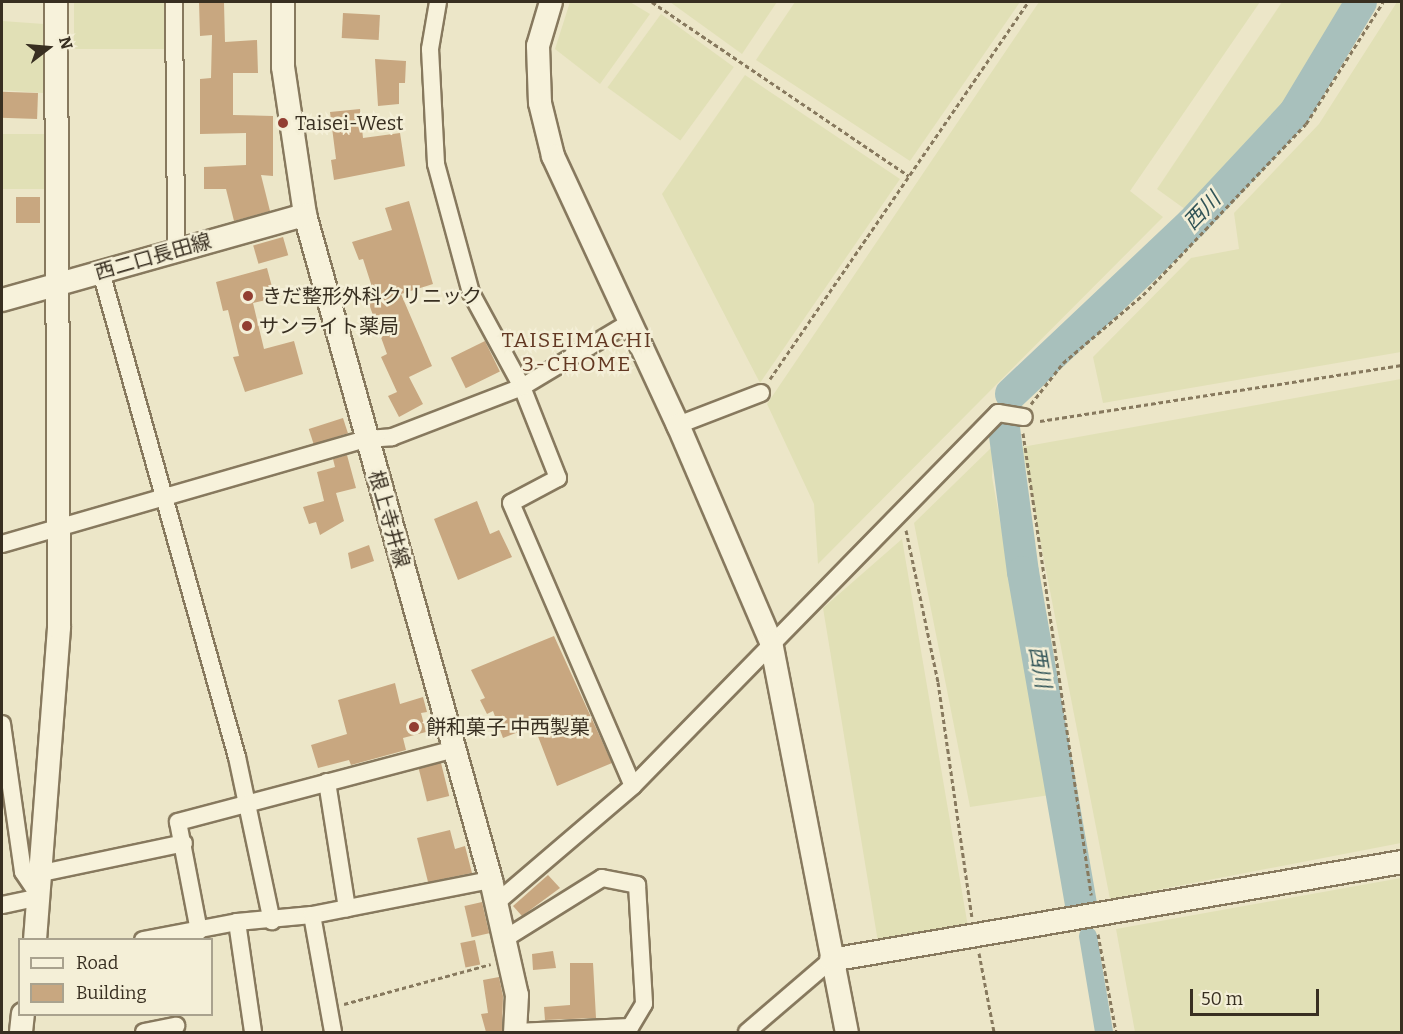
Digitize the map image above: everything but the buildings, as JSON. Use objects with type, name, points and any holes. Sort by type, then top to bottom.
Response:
[{"type":"street","points":[[35,938],[42,873],[59,627],[56,2]]},
{"type":"street","points":[[174,2],[176,250]]},
{"type":"street","name":"根上寺井線","points":[[283,2],[284,67],[305,215],[491,879],[517,995],[515,1032]]},
{"type":"street","points":[[438,2],[430,49],[436,164],[471,292],[522,387],[558,478],[511,503],[633,786]]},
{"type":"street","points":[[551,2],[538,46],[540,104],[553,156],[678,425],[771,642],[831,960],[847,1032]]},
{"type":"street","name":"西二口長田線","points":[[2,300],[305,215]]},
{"type":"street","points":[[101,272],[166,497],[249,803],[273,921]]},
{"type":"street","points":[[2,544],[60,525],[366,439],[392,437],[522,387],[630,322]]},
{"type":"street","points":[[678,425],[760,393]]},
{"type":"street","points":[[496,903],[633,786],[771,642],[901,514],[998,414],[1023,417]]},
{"type":"street","points":[[2,724],[23,872],[40,897]]},
{"type":"street","points":[[199,931],[184,843],[178,822],[454,749]]},
{"type":"street","points":[[327,782],[347,908]]},
{"type":"street","points":[[42,873],[184,843]]},
{"type":"street","points":[[747,1032],[831,960],[1401,862]]},
{"type":"street","points":[[508,949],[602,878],[637,885],[644,1004],[630,1027],[619,1030],[515,1032]]},
{"type":"street","points":[[162,938],[237,922],[273,921],[312,915],[491,879]]},
{"type":"street","points":[[2,905],[40,897]]},
{"type":"street","points":[[312,915],[333,1032]]},
{"type":"street","points":[[237,922],[253,1032]]},
{"type":"street","points":[[21,1032],[23,1016]]},
{"type":"street","points":[[144,1032],[176,1024]]},
{"type":"path","points":[[652,2],[909,176]]},
{"type":"path","points":[[760,393],[1028,2]]},
{"type":"path","points":[[1116,1032],[1094,915],[1022,447],[1023,417],[1063,363],[1143,295],[1306,124],[1383,2]]},
{"type":"path","points":[[1023,417],[1044,422],[1401,365]]},
{"type":"path","points":[[901,514],[938,682],[975,935],[994,1032]]},
{"type":"path","points":[[329,1008],[508,949]]},
{"type":"green space","points":[[74,2],[164,2],[164,49],[74,49]]},
{"type":"green space","points":[[570,2],[630,2],[650,14],[600,84],[555,49]]},
{"type":"green space","points":[[670,2],[777,2],[742,54]]},
{"type":"green space","points":[[795,2],[1020,2],[910,161],[756,60]]},
{"type":"green space","points":[[1039,2],[1260,2],[1130,191],[1163,217],[818,564],[814,504],[767,404]]},
{"type":"green space","points":[[1282,2],[1350,2],[1289,103],[1189,212],[1157,189]]},
{"type":"green space","points":[[1397,2],[1402,2],[1401,352],[1103,403],[1093,357],[1191,258],[1239,249],[1234,213],[1319,124]]},
{"type":"green space","points":[[661,14],[734,67],[680,141],[608,88]]},
{"type":"green space","points":[[2,21],[51,24],[46,93],[2,90]]},
{"type":"green space","points":[[745,75],[900,179],[760,383],[662,194]]},
{"type":"green space","points":[[2,134],[48,134],[48,189],[2,189]]},
{"type":"green space","points":[[1401,379],[1401,843],[1110,899],[1022,447]]},
{"type":"green space","points":[[993,446],[992,477],[1050,795],[970,807],[914,523]]},
{"type":"green space","points":[[902,539],[968,927],[878,942],[823,608]]},
{"type":"green space","points":[[1401,878],[1401,1032],[1135,1032],[1116,929]]},
{"type":"waterway","name":"西川","points":[[1011,394],[1192,223],[1295,112],[1361,2]]},
{"type":"waterway","name":"西川","points":[[1004,428],[1023,572],[1081,904]]},
{"type":"waterway","points":[[1088,936],[1104,1032]]},
{"type":"place","name":"Taisei-West","points":[[283,123]]},
{"type":"place","name":"きだ整形外科クリニック","points":[[248,296]]},
{"type":"place","name":"サンライト薬局","points":[[247,326]]},
{"type":"place","name":"餅和菓子 中西製菓","points":[[414,727]]},
{"type":"district","name":"TAISEIMACHI 3-CHOME","points":[[577,352]]}]
